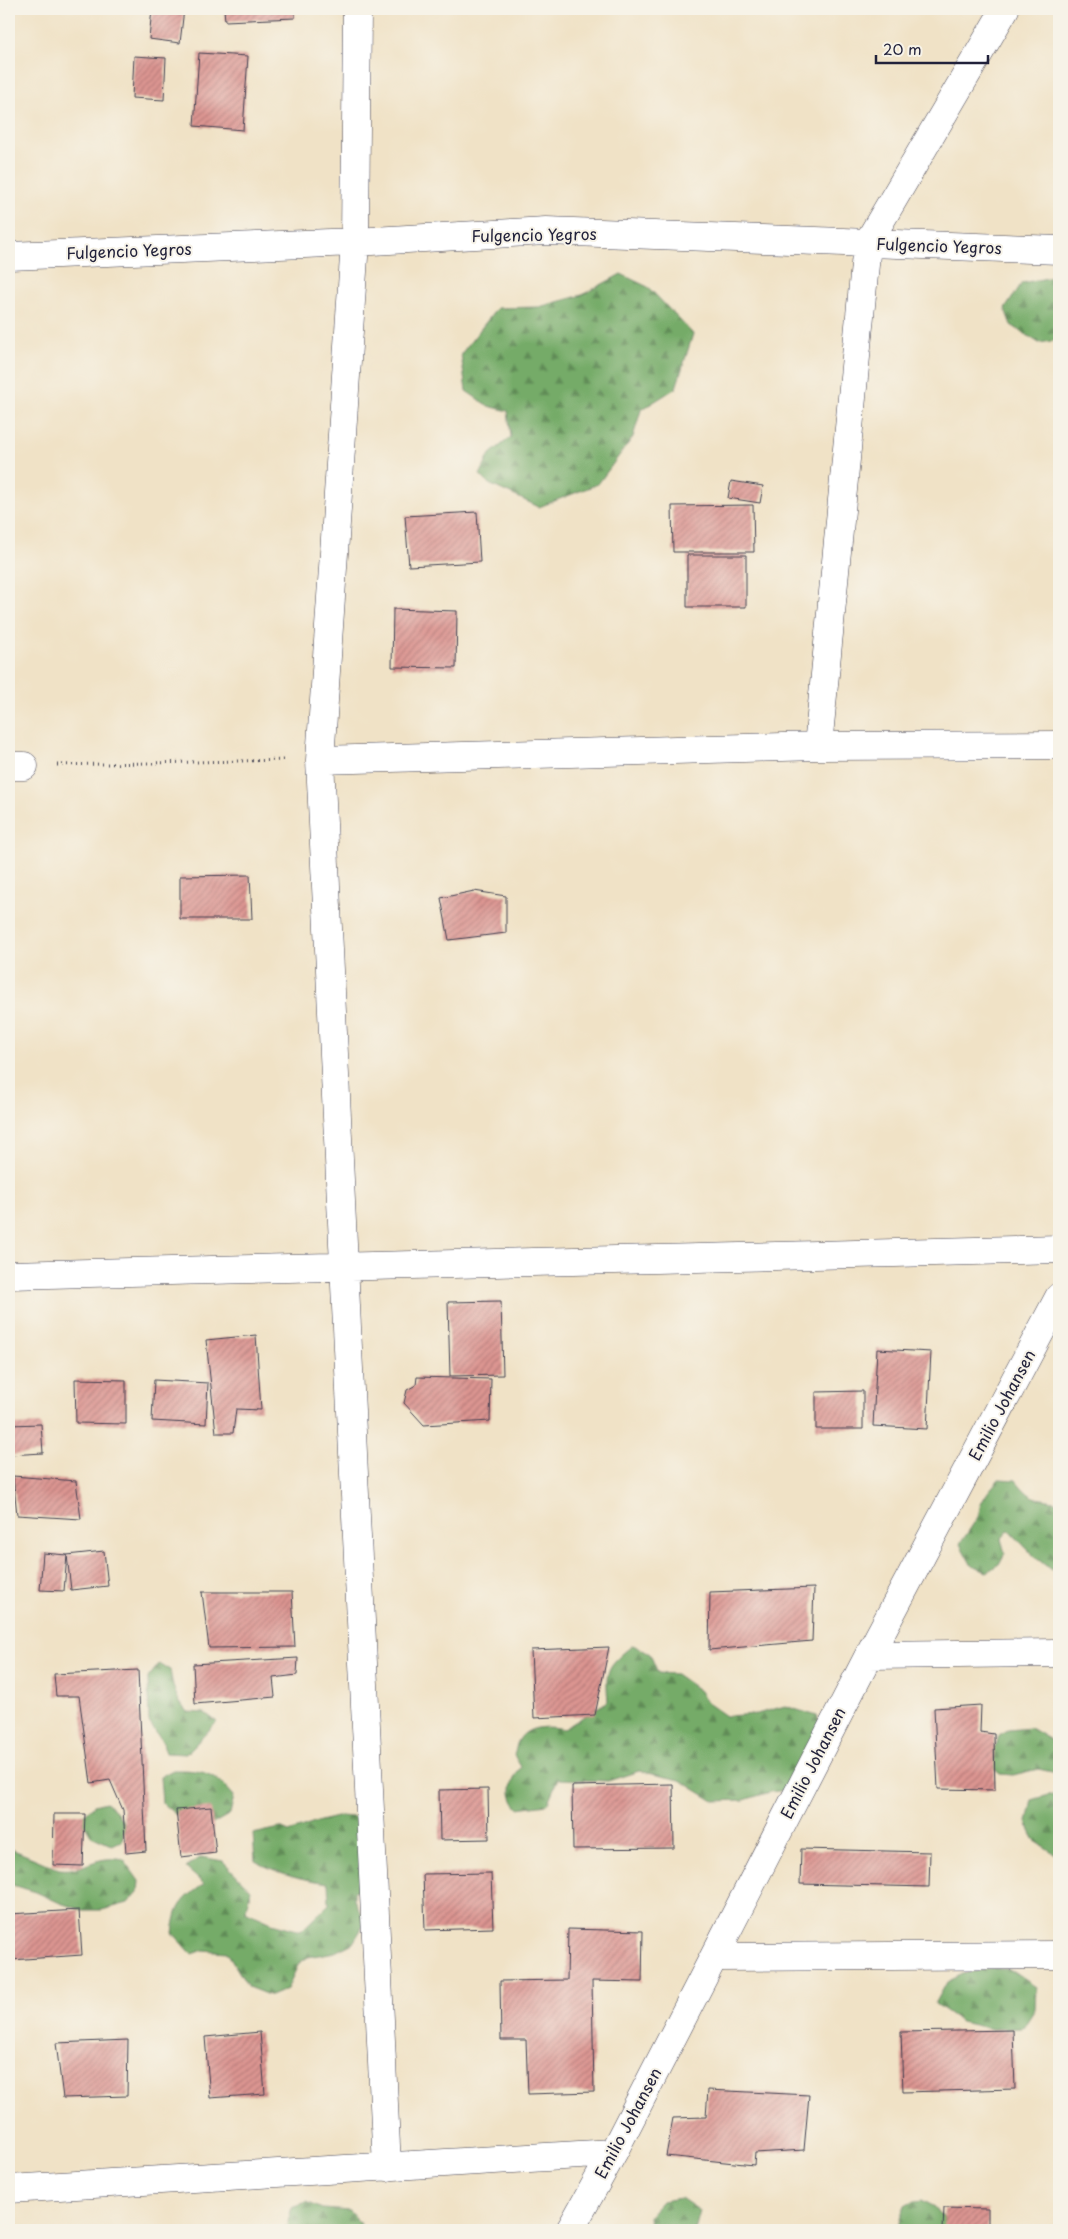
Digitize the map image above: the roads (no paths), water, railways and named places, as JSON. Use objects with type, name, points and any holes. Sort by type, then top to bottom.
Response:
[{"type":"street","points":[[357,9],[355,242],[320,760],[387,2167]]},
{"type":"street","points":[[818,746],[868,244],[1005,9]]},
{"type":"street","name":"Fulgencio Yegros","points":[[9,256],[355,242],[546,231],[1059,250]]},
{"type":"street","points":[[320,760],[818,746],[1059,745]]},
{"type":"street","points":[[9,1275],[1059,1249]]},
{"type":"street","name":"Emilio Johansen","points":[[570,2230],[613,2154],[869,1655],[1059,1297]]},
{"type":"street","points":[[869,1655],[1059,1653]]},
{"type":"street","points":[[714,1957],[1059,1955]]},
{"type":"street","points":[[9,2189],[613,2154]]}]
